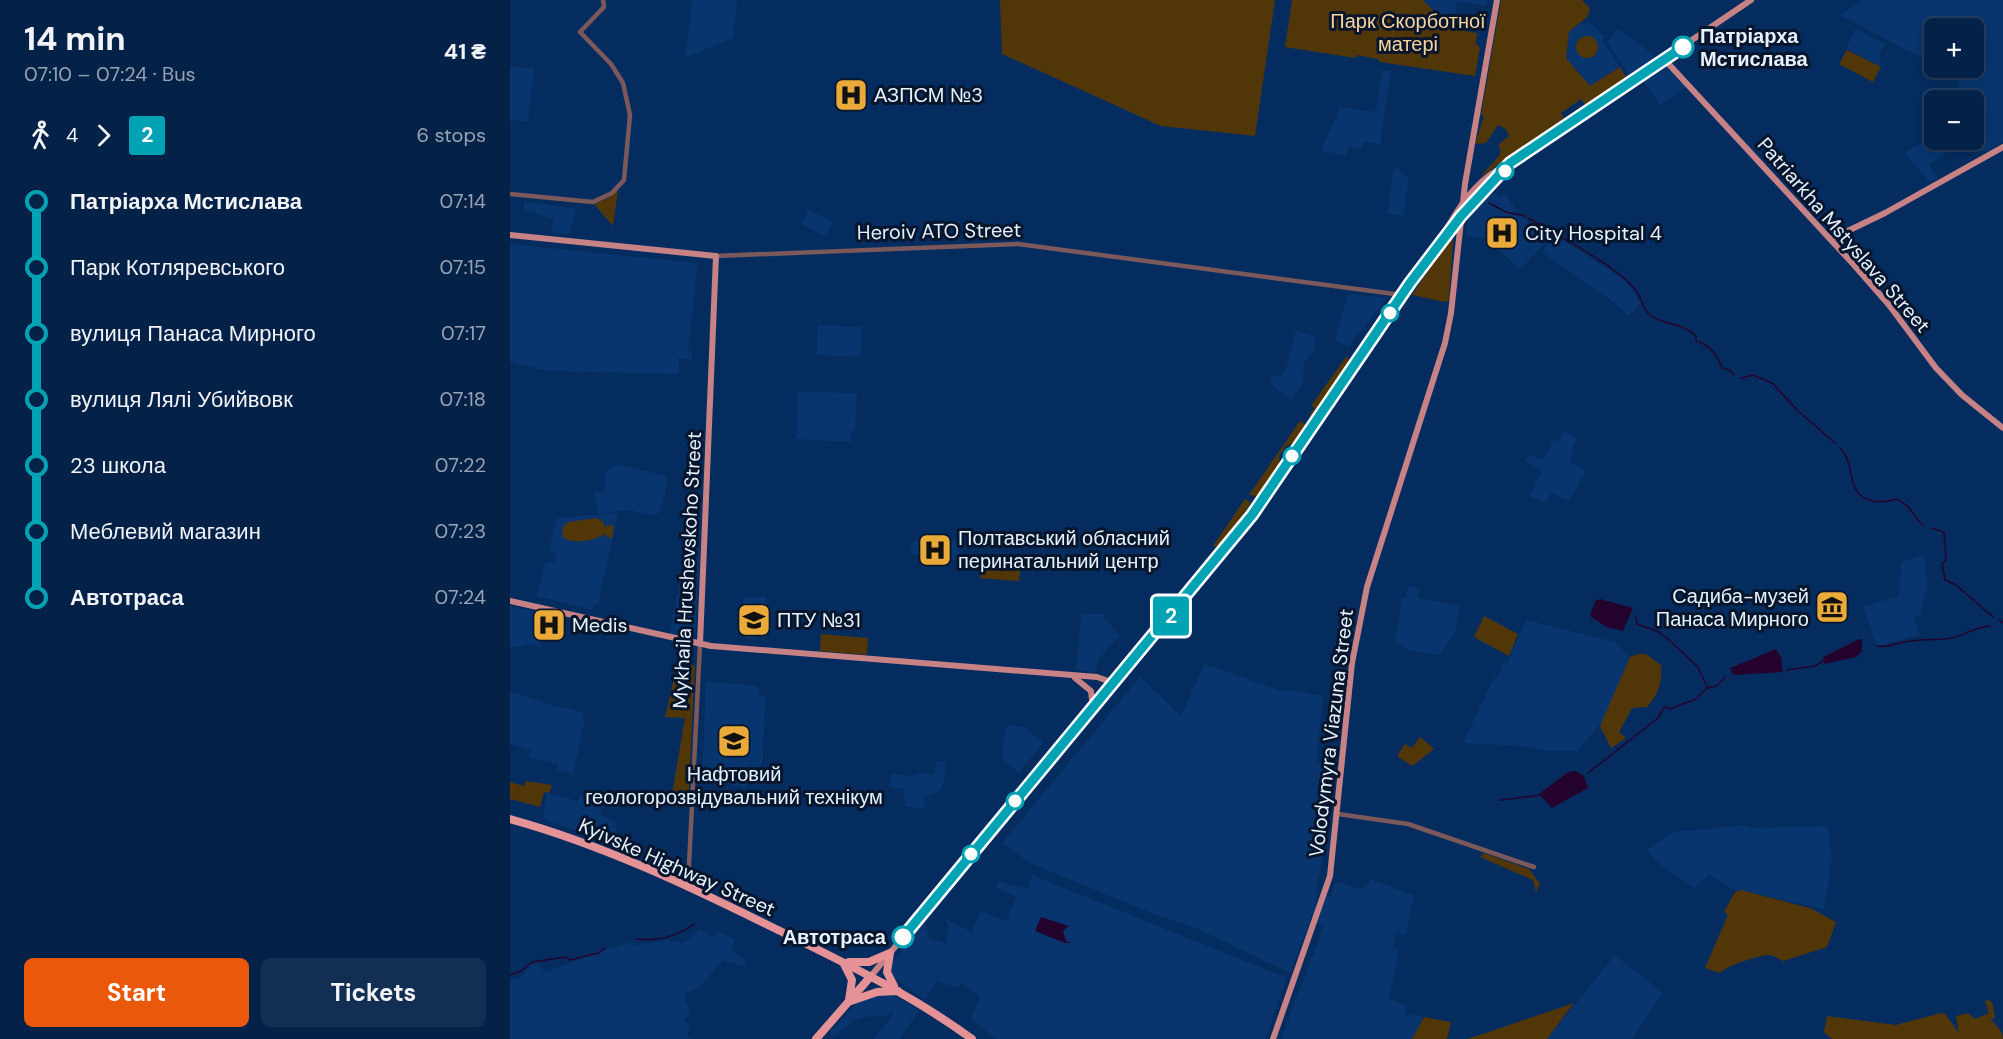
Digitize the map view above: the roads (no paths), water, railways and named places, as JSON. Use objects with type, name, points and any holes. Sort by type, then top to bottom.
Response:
[{"type":"highway","name":"Kyivske Highway Street","points":[[510,819],[603,849],[688,885],[891,986],[972,1039]]},
{"type":"highway","points":[[841,961],[864,963],[890,953],[887,976],[899,991]]},
{"type":"highway","points":[[841,961],[852,980],[849,1002]]},
{"type":"highway","points":[[816,1039],[871,976]]},
{"type":"highway","points":[[849,1002],[877,992],[899,991]]},
{"type":"main road","name":"Volodymyra Viazuna Street","points":[[1273,1039],[1330,876],[1352,663],[1359,621],[1383,530],[1445,343],[1451,313],[1462,202],[1497,0]]},
{"type":"main road","points":[[1442,239],[1462,202],[1482,180],[1752,0]]},
{"type":"main road","name":"Patriarkha Mstyslava Street","points":[[1664,59],[1889,305],[1936,368],[1962,395],[2003,428]]},
{"type":"main road","points":[[1831,240],[1885,213],[2003,147]]},
{"type":"main road","points":[[871,976],[1252,515],[1442,239],[1510,163]]},
{"type":"main road","name":"Heroiv ATO Street","points":[[510,235],[716,256]]},
{"type":"main road","name":"Mykhaila Hrushevskoho Street","points":[[700,644],[716,256]]},
{"type":"main road","points":[[510,601],[700,644],[1069,675],[1108,679],[1114,683]]},
{"type":"main road","points":[[1069,675],[1088,687],[1093,708]]},
{"type":"street","points":[[510,194],[593,202],[612,193],[624,180],[629,109],[623,83],[611,64],[580,32],[604,6],[603,0]]},
{"type":"street","name":"Heroiv ATO Street","points":[[716,256],[1017,244],[1402,295]]},
{"type":"street","name":"Mykhaila Hrushevskoho Street","points":[[688,885],[700,644]]},
{"type":"street","points":[[1338,814],[1408,824],[1534,867]]},
{"type":"waterway","points":[[1489,203],[1506,212],[1525,216]]},
{"type":"waterway","points":[[1528,218],[1613,269],[1635,289],[1648,313],[1659,320],[1690,331],[1696,336],[1696,341],[1712,351],[1722,368],[1730,370],[1734,375]]},
{"type":"waterway","points":[[1741,378],[1753,375],[1772,383],[1798,411],[1835,443]]},
{"type":"waterway","points":[[1840,448],[1848,462],[1858,493],[1873,501],[1885,502],[1896,499],[1909,508],[1923,525]]},
{"type":"waterway","points":[[1931,528],[1944,532],[1946,560],[1942,564],[1945,580],[1956,585],[1993,617]]},
{"type":"waterway","points":[[1636,617],[1637,624],[1659,632],[1697,666],[1708,688]]},
{"type":"waterway","points":[[1999,620],[2003,623]]},
{"type":"waterway","points":[[1877,646],[1957,637],[1977,628],[1990,626]]},
{"type":"waterway","points":[[1787,670],[1815,666],[1826,659]]},
{"type":"waterway","points":[[1588,773],[1658,718],[1665,706],[1669,709],[1696,699],[1707,688],[1717,686],[1725,677]]},
{"type":"waterway","points":[[1501,800],[1542,795]]},
{"type":"waterway","points":[[637,939],[652,940],[667,937],[694,924]]},
{"type":"waterway","points":[[510,975],[521,971],[532,962],[566,957],[570,960],[599,953],[605,948]]},
{"type":"place","name":"Патріарха Мстислава","points":[[1683,47]]},
{"type":"place","name":"АЗПСМ №3","points":[[851,95]]},
{"type":"place","name":"City Hospital 4","points":[[1502,233]]},
{"type":"place","name":"Полтавський обласний перинатальний центр","points":[[935,550]]},
{"type":"place","name":"Садиба-музей Панаса Мирного","points":[[1832,607]]},
{"type":"place","name":"ПТУ №31","points":[[754,620]]},
{"type":"place","name":"Medis","points":[[549,625]]},
{"type":"place","name":"Нафтовий геологорозвідувальний технікум","points":[[734,741]]},
{"type":"place","name":"Автотраса","points":[[903,937]]},
{"type":"park label","name":"Парк Скорботної матері","points":[[1408,32]]}]
